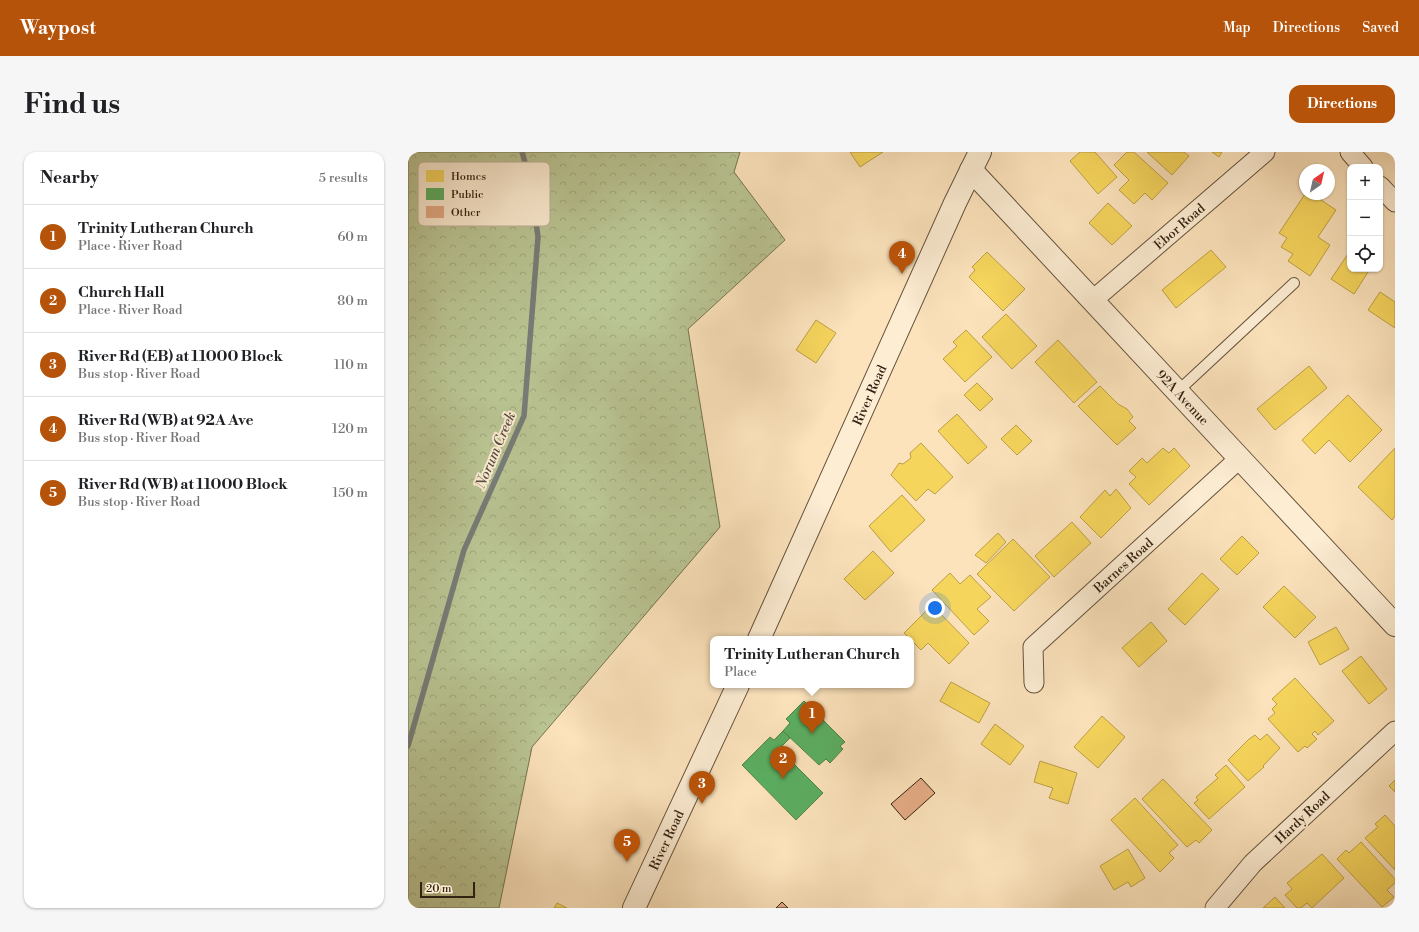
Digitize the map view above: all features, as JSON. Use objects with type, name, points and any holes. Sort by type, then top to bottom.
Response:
[{"type":"street","name":"Ebor Road","points":[[1093,300],[1266,152]]},
{"type":"street","points":[[1350,152],[1360,164]]},
{"type":"street","name":"92A Avenue","points":[[976,161],[1093,300],[1395,625]]},
{"type":"street","name":"River Road","points":[[760,636],[976,161]]},
{"type":"street","points":[[1383,189],[1395,202]]},
{"type":"street","name":"Barnes Road","points":[[1034,683],[1033,647],[1240,458]]},
{"type":"street","name":"River Road","points":[[634,908],[737,688]]},
{"type":"street","name":"Hardy Road","points":[[1215,908],[1253,863],[1395,731]]},
{"type":"lane","points":[[1178,392],[1294,283]]},
{"type":"green space","points":[[408,152],[740,152],[734,172],[785,240],[688,329],[720,527],[532,747],[499,908],[408,908]]},
{"type":"building: Homes","points":[[850,152],[883,152],[860,167]]},
{"type":"building: Homes","points":[[1080,152],[1095,152],[1117,177],[1098,194],[1070,161]]},
{"type":"building: Homes","points":[[1127,152],[1134,152],[1168,183],[1152,200],[1145,193],[1134,204],[1119,190],[1129,180],[1114,165]]},
{"type":"building: Homes","points":[[1147,152],[1184,152],[1189,156],[1172,175]]},
{"type":"building: Homes","points":[[1212,152],[1222,152],[1219,157]]},
{"type":"building: Homes","points":[[1301,200],[1321,200],[1336,210],[1318,237],[1330,245],[1310,276],[1288,261],[1293,254],[1281,247],[1287,238],[1279,233]]},
{"type":"building: Homes","points":[[1108,203],[1132,226],[1112,245],[1089,223]]},
{"type":"building: Homes","points":[[1211,250],[1226,267],[1176,308],[1162,290]]},
{"type":"building: Homes","points":[[987,252],[1025,289],[1003,311],[969,277],[975,270],[972,267]]},
{"type":"building: Homes","points":[[1347,255],[1347,272],[1368,272],[1354,294],[1331,279]]},
{"type":"building: Homes","points":[[1380,292],[1395,302],[1395,328],[1368,310]]},
{"type":"building: Homes","points":[[1006,314],[1037,346],[1012,369],[982,337]]},
{"type":"building: Homes","points":[[816,320],[836,333],[816,363],[796,350]]},
{"type":"building: Homes","points":[[966,330],[992,357],[965,382],[943,359],[957,346],[953,342]]},
{"type":"building: Homes","points":[[1058,340],[1097,382],[1074,403],[1035,362]]},
{"type":"building: Homes","points":[[1309,366],[1327,388],[1275,430],[1257,409]]},
{"type":"building: Homes","points":[[977,383],[993,399],[980,411],[964,395]]},
{"type":"building: Homes","points":[[1100,386],[1118,404],[1127,409],[1133,417],[1129,421],[1136,428],[1117,445],[1078,406]]},
{"type":"building: Homes","points":[[1348,395],[1382,430],[1350,462],[1329,440],[1315,454],[1302,440]]},
{"type":"building: Homes","points":[[957,414],[987,447],[968,464],[938,431]]},
{"type":"building: Homes","points":[[1016,425],[1032,441],[1017,455],[1001,439]]},
{"type":"building: Homes","points":[[921,443],[953,477],[935,494],[928,489],[916,501],[891,475],[899,463],[903,464],[911,458],[910,453]]},
{"type":"building: Homes","points":[[1163,448],[1169,453],[1174,448],[1190,466],[1149,505],[1129,484],[1136,477],[1129,471],[1142,458],[1147,463]]},
{"type":"building: Homes","points":[[1395,448],[1395,516],[1392,520],[1358,487]]},
{"type":"building: Homes","points":[[1116,489],[1131,508],[1101,538],[1080,517],[1105,490],[1110,496]]},
{"type":"building: Homes","points":[[902,495],[925,520],[891,552],[869,526]]},
{"type":"building: Homes","points":[[1072,522],[1091,543],[1054,577],[1035,556]]},
{"type":"building: Homes","points":[[998,533],[1006,542],[986,563],[975,555]]},
{"type":"building: Homes","points":[[1242,536],[1259,553],[1237,575],[1220,559]]},
{"type":"building: Homes","points":[[1013,539],[1050,577],[1014,611],[977,574]]},
{"type":"building: Homes","points":[[873,551],[894,573],[865,600],[844,579]]},
{"type":"building: Homes","points":[[950,573],[960,584],[970,575],[991,597],[977,609],[989,621],[974,635],[932,590]]},
{"type":"building: Homes","points":[[1202,573],[1219,589],[1185,625],[1168,609]]},
{"type":"building: Homes","points":[[1284,586],[1316,617],[1295,638],[1263,607]]},
{"type":"building: Homes","points":[[932,605],[969,643],[949,664],[928,643],[921,650],[914,643],[914,636],[907,636],[904,633]]},
{"type":"building: Homes","points":[[1151,622],[1167,641],[1139,667],[1122,648]]},
{"type":"building: Homes","points":[[1336,627],[1349,649],[1320,665],[1308,642]]},
{"type":"building: Homes","points":[[1361,656],[1387,689],[1369,704],[1342,671]]},
{"type":"building: Homes","points":[[1295,678],[1334,721],[1318,735],[1315,731],[1312,734],[1317,739],[1307,748],[1305,746],[1298,752],[1268,719],[1275,713],[1272,709],[1277,704],[1272,699]]},
{"type":"building: Homes","points":[[951,682],[990,703],[979,723],[940,701]]},
{"type":"building: Homes","points":[[1102,716],[1125,737],[1098,768],[1074,747]]},
{"type":"building: Homes","points":[[995,724],[1024,746],[1010,765],[981,744]]},
{"type":"building: Homes","points":[[1267,734],[1280,748],[1263,766],[1264,767],[1248,781],[1228,760],[1255,735],[1260,740]]},
{"type":"building: Homes","points":[[1040,761],[1077,773],[1068,804],[1049,798],[1053,788],[1034,782]]},
{"type":"building: Homes","points":[[1226,765],[1245,787],[1209,819],[1194,803],[1198,800],[1196,797],[1218,778],[1215,775]]},
{"type":"building: Homes","points":[[1163,779],[1212,830],[1199,843],[1196,840],[1187,847],[1142,799]]},
{"type":"building: Homes","points":[[1395,780],[1395,792],[1389,786]]},
{"type":"building: Homes","points":[[1135,798],[1178,845],[1169,853],[1174,858],[1160,872],[1111,820]]},
{"type":"building: Homes","points":[[1385,815],[1395,826],[1395,870],[1365,838],[1378,827],[1375,824]]},
{"type":"building: Homes","points":[[1361,842],[1395,879],[1395,883],[1387,890],[1394,897],[1382,907],[1337,859],[1346,850],[1349,853]]},
{"type":"building: Homes","points":[[1128,849],[1145,878],[1131,887],[1128,882],[1114,890],[1100,866]]},
{"type":"building: Homes","points":[[1322,854],[1344,878],[1312,908],[1307,903],[1301,908],[1297,908],[1285,895],[1292,889],[1287,883]]},
{"type":"building: Homes","points":[[1275,897],[1285,908],[1263,908]]},
{"type":"building: Homes","points":[[557,903],[567,908],[554,908]]},
{"type":"building: Public","points":[[804,701],[845,742],[840,746],[843,749],[830,763],[826,759],[819,765],[783,731],[790,723],[786,719]]},
{"type":"building: Public","points":[[783,731],[790,738],[779,749],[823,793],[796,820],[742,765],[770,737],[774,740]]},
{"type":"building: Other","points":[[921,778],[935,793],[905,820],[891,804]]},
{"type":"building: Other","points":[[782,902],[788,908],[776,908]]},
{"type":"waterway","name":"Norum Creek","points":[[522,152],[525,162]]},
{"type":"waterway","name":"Norum Creek","points":[[408,746],[464,550],[524,416],[538,237],[536,226]]},
{"type":"place","name":"River Rd (WB) at 92A Ave","points":[[902,274]]},
{"type":"place","name":"Trinity Lutheran Church","points":[[812,734]]},
{"type":"place","name":"Church Hall","points":[[783,779]]},
{"type":"place","name":"River Rd (EB) at 11000 Block","points":[[702,804]]},
{"type":"place","name":"River Rd (WB) at 11000 Block","points":[[627,862]]}]
